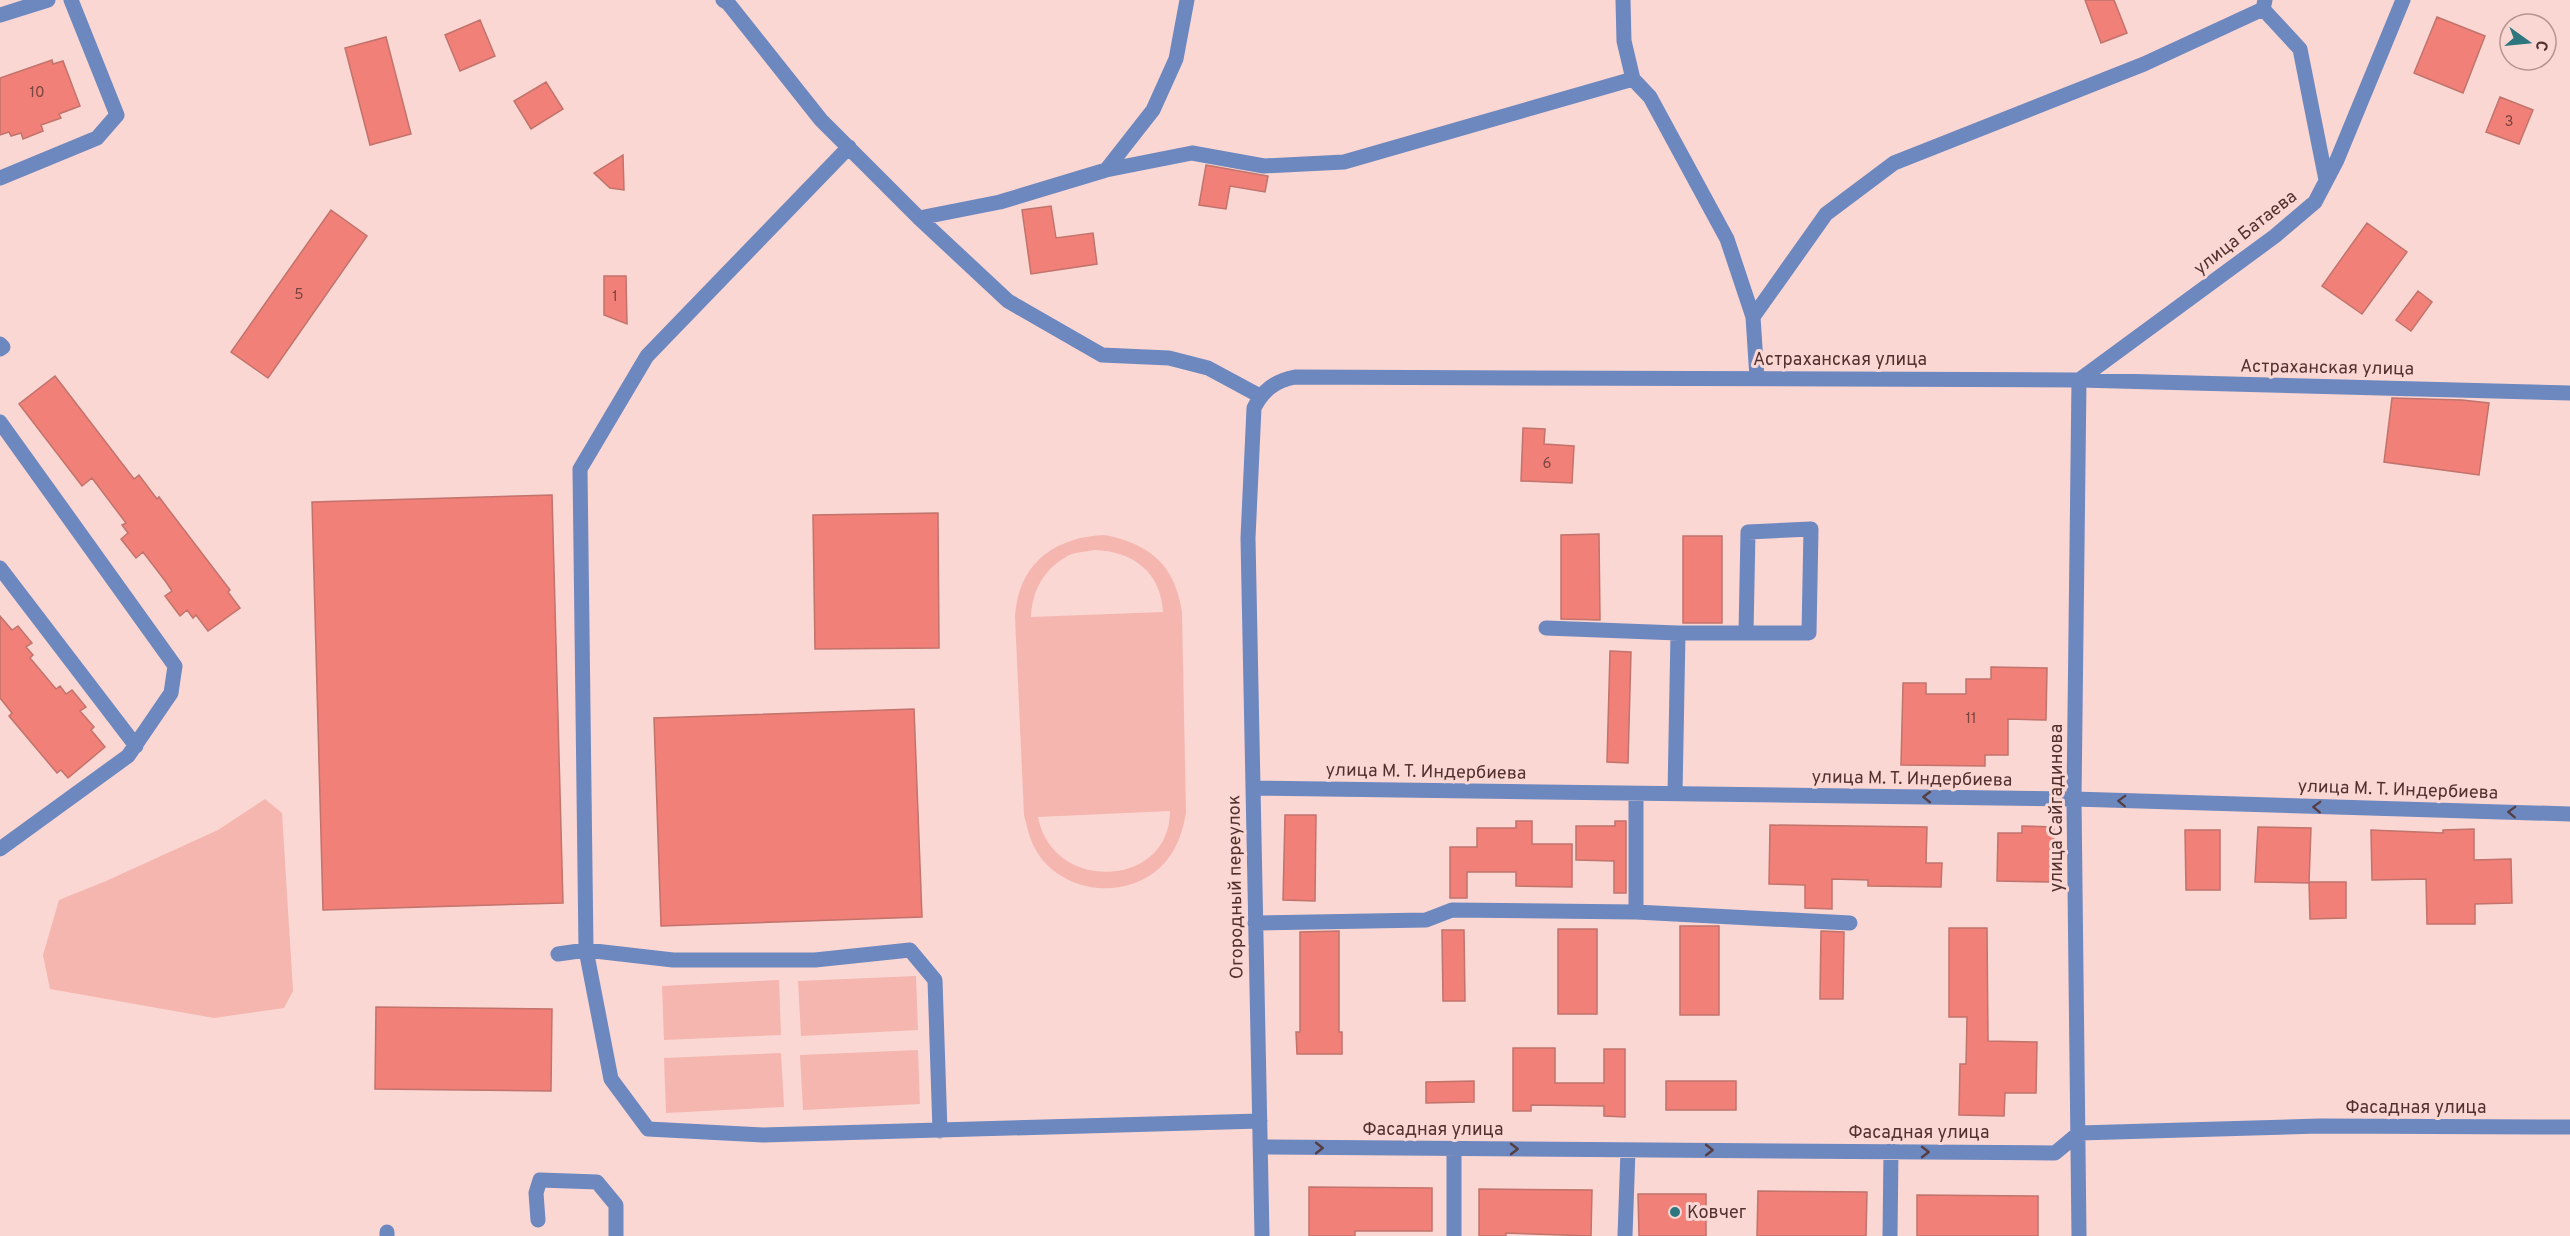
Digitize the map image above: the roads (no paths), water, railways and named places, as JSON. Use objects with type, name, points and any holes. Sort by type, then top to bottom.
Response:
[{"type":"street","points":[[0,15],[48,0]]},
{"type":"street","points":[[0,178],[97,138],[117,115],[71,0]]},
{"type":"street","points":[[723,0],[728,3],[820,120],[919,218],[1008,301],[1102,355],[1169,358],[1198,365],[1260,396]]},
{"type":"street","points":[[1106,170],[1153,110],[1176,58],[1187,0]]},
{"type":"street","points":[[1623,0],[1624,41],[1633,79],[1650,97],[1726,239],[1753,317],[1757,378]]},
{"type":"street","name":"улица Батаева","points":[[2079,380],[2275,236],[2315,202],[2403,0]]},
{"type":"street","points":[[1753,317],[1826,214],[1894,163],[2144,64],[2264,5],[2300,49],[2326,180]]},
{"type":"street","points":[[919,218],[1000,202],[1106,170],[1192,153],[1263,166],[1344,162],[1633,79]]},
{"type":"street","points":[[849,147],[647,356],[580,469],[586,950],[610,1079],[648,1128],[763,1135],[1260,1121]]},
{"type":"street","points":[[0,344],[3,347],[0,349]]},
{"type":"street","name":"Астраханская улица","points":[[1260,396],[1280,380],[1295,377],[2079,380],[2570,393]]},
{"type":"street","name":"улица Сайгадинова","points":[[2079,380],[2074,799],[2079,1236]]},
{"type":"street","name":"Огородный переулок","points":[[1260,396],[1254,408],[1248,538],[1262,1236]]},
{"type":"street","points":[[0,422],[175,666],[171,693],[129,756],[0,849]]},
{"type":"street","points":[[1546,628],[1678,633],[1746,633],[1809,633],[1811,529],[1748,532],[1746,633]]},
{"type":"street","points":[[0,568],[136,746]]},
{"type":"street","points":[[1675,794],[1678,633]]},
{"type":"street","name":"улица М. Т. Индербиева","points":[[1253,788],[2074,799],[2570,814]]},
{"type":"street","points":[[1636,794],[1636,912]]},
{"type":"street","points":[[1255,923],[1426,920],[1452,910],[1636,912],[1850,923]]},
{"type":"street","points":[[558,954],[586,950],[685,960],[815,960],[909,950],[935,980],[940,1131]]},
{"type":"street","name":"Фасадная улица","points":[[1260,1147],[2055,1153],[2079,1133],[2320,1126],[2570,1126]]},
{"type":"street","points":[[1454,1149],[1454,1236]]},
{"type":"street","points":[[1625,1236],[1628,1150]]},
{"type":"street","points":[[1890,1236],[1891,1151]]},
{"type":"street","points":[[538,1220],[536,1193],[540,1180],[597,1182],[616,1205],[616,1236]]},
{"type":"place","name":"Ковчег","points":[[1675,1212]]}]
